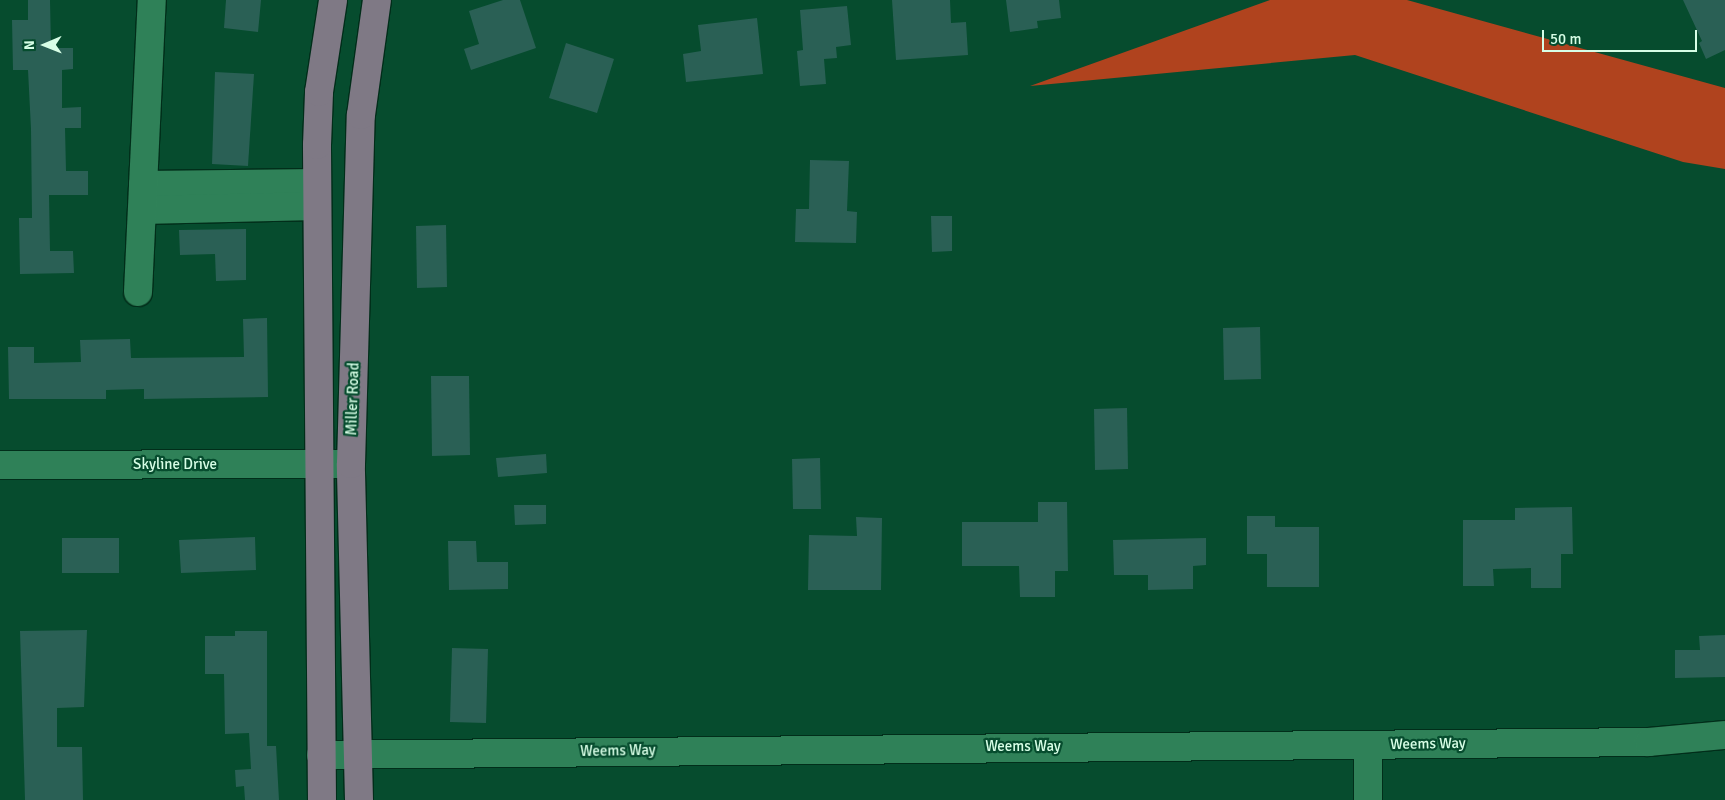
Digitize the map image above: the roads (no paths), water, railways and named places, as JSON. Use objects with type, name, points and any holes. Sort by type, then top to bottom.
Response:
[{"type":"main road","points":[[322,800],[317,194],[319,92],[333,0]]},
{"type":"main road","name":"Miller Road","points":[[359,800],[351,464],[361,115],[377,0]]},
{"type":"street","points":[[138,292],[152,0]]},
{"type":"street","points":[[143,197],[317,194]]},
{"type":"street","name":"Skyline Drive","points":[[0,465],[351,464]]},
{"type":"street","name":"Weems Way","points":[[321,755],[1649,742],[1725,735]]},
{"type":"street","points":[[1368,745],[1368,800]]}]
